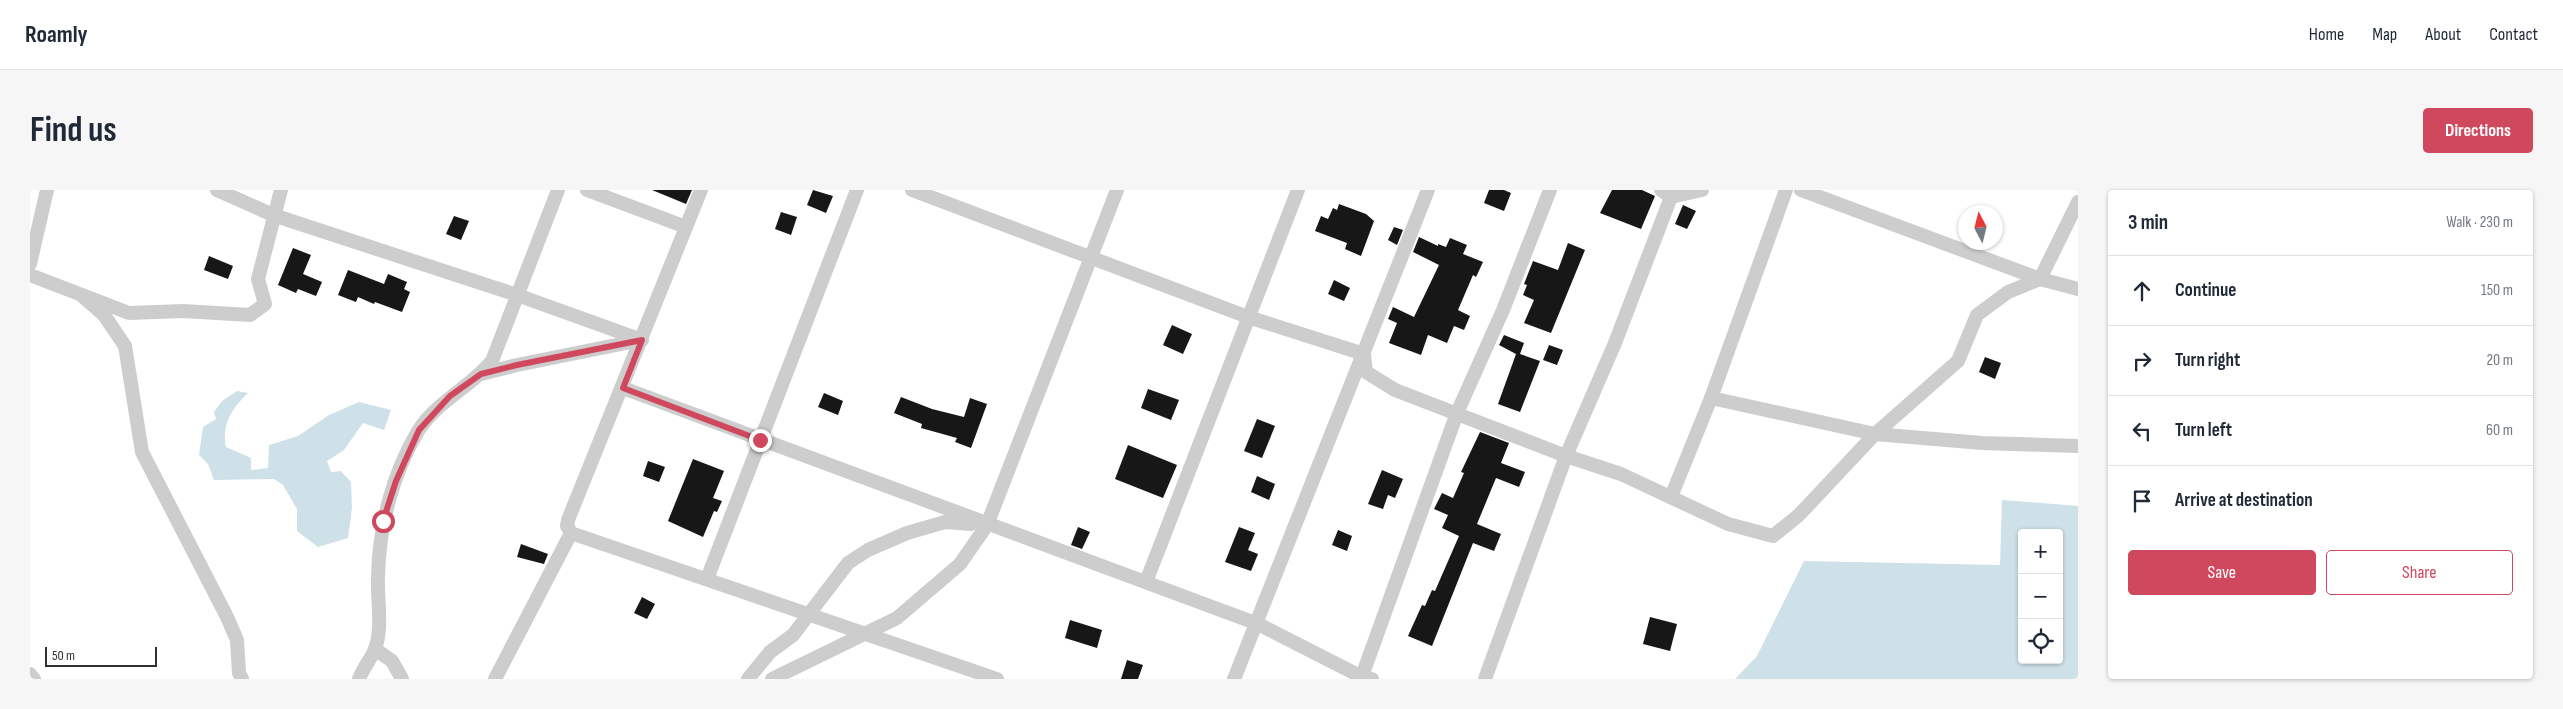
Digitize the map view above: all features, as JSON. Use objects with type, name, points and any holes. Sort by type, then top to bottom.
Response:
[{"type":"street","points":[[30,264],[47,190]]},
{"type":"street","points":[[217,190],[273,215],[517,295],[642,340]]},
{"type":"street","points":[[30,275],[129,313],[183,311],[250,315],[265,304],[258,279],[281,190]]},
{"type":"street","points":[[359,679],[375,648],[378,630],[378,550],[383,521],[396,481],[419,430],[450,396],[481,374],[492,360],[558,190]]},
{"type":"street","points":[[587,190],[686,227]]},
{"type":"street","points":[[701,190],[623,388],[568,520],[571,532],[997,679]]},
{"type":"street","points":[[707,579],[857,190]]},
{"type":"street","points":[[912,190],[1248,317],[1364,354]]},
{"type":"street","points":[[772,679],[897,618],[960,564],[987,524],[1117,190]]},
{"type":"street","points":[[1146,582],[1298,190]]},
{"type":"street","points":[[1234,679],[1258,624],[1428,190]]},
{"type":"street","points":[[623,388],[1258,624],[1365,678],[1457,413],[1503,310],[1550,190]]},
{"type":"street","points":[[1485,679],[1566,456],[1615,342],[1666,193],[1702,190]]},
{"type":"street","points":[[1672,497],[1711,398],[1786,190]]},
{"type":"street","points":[[1800,190],[2040,279],[2078,289]]},
{"type":"street","points":[[1364,354],[1366,372],[1395,390],[1566,456],[1621,474],[1728,524],[1773,536],[1799,514],[1874,434],[1958,361],[1977,315],[2008,292],[2040,279],[2078,202]]},
{"type":"street","points":[[81,295],[104,315],[124,346],[142,452],[227,617],[236,640],[239,673],[242,679]]},
{"type":"street","points":[[481,374],[642,340]]},
{"type":"street","points":[[1711,398],[1874,434],[1982,443],[2078,446]]},
{"type":"street","points":[[748,679],[770,652],[793,635],[811,614],[831,582],[848,563],[868,550],[907,533],[945,522],[987,524]]},
{"type":"street","points":[[495,679],[571,532]]},
{"type":"street","points":[[375,648],[392,661],[402,679]]},
{"type":"street","points":[[30,674],[34,679]]},
{"type":"shaded area","points":[[237,391],[248,393],[229,417],[225,431],[226,447],[251,458],[251,470],[268,468],[269,445],[298,436],[329,415],[359,402],[391,410],[384,430],[363,423],[344,450],[327,461],[331,472],[341,471],[351,482],[352,508],[348,538],[318,547],[297,531],[297,509],[283,485],[274,479],[214,480],[208,464],[199,455],[203,427],[216,419],[214,412],[222,401]]},
{"type":"shaded area","points":[[2002,500],[2078,506],[2078,679],[1735,679],[1757,656],[1804,561],[2000,565]]},
{"type":"building","points":[[652,190],[692,190],[686,204]]},
{"type":"building","points":[[813,190],[833,196],[826,213],[807,205]]},
{"type":"building","points":[[1489,190],[1504,190],[1511,193],[1504,211],[1484,203]]},
{"type":"building","points":[[1612,190],[1642,190],[1655,196],[1641,229],[1600,213]]},
{"type":"building","points":[[1339,204],[1366,214],[1374,221],[1361,256],[1345,249],[1347,243],[1315,231],[1321,216],[1328,219],[1333,208],[1337,210]]},
{"type":"building","points":[[1683,205],[1696,211],[1687,229],[1675,224]]},
{"type":"building","points":[[781,212],[797,217],[791,235],[775,229]]},
{"type":"building","points":[[454,216],[469,221],[461,240],[446,234]]},
{"type":"building","points":[[1394,227],[1403,230],[1397,245],[1388,240]]},
{"type":"building","points":[[1419,237],[1438,246],[1438,244],[1446,247],[1450,238],[1467,245],[1463,254],[1483,262],[1476,277],[1473,275],[1458,310],[1470,316],[1464,330],[1454,326],[1447,343],[1428,335],[1421,355],[1389,343],[1397,323],[1388,319],[1393,307],[1414,317],[1439,265],[1413,252]]},
{"type":"building","points":[[1568,243],[1585,250],[1551,333],[1524,323],[1534,300],[1523,295],[1527,285],[1524,284],[1533,261],[1558,270]]},
{"type":"building","points":[[293,248],[311,255],[303,274],[322,282],[316,296],[298,289],[296,293],[278,285]]},
{"type":"building","points":[[209,256],[233,266],[228,279],[204,270]]},
{"type":"building","points":[[348,270],[384,284],[388,274],[407,282],[404,289],[410,292],[402,312],[358,297],[356,302],[338,295]]},
{"type":"building","points":[[1334,280],[1350,288],[1344,301],[1328,294]]},
{"type":"building","points":[[1172,325],[1192,334],[1183,354],[1163,345]]},
{"type":"building","points":[[1504,335],[1524,343],[1520,354],[1540,361],[1520,412],[1498,404],[1516,354],[1499,345]]},
{"type":"building","points":[[1549,345],[1563,350],[1557,365],[1543,360]]},
{"type":"building","points":[[1985,357],[2001,363],[1995,379],[1979,372]]},
{"type":"building","points":[[1148,389],[1179,400],[1171,420],[1141,408]]},
{"type":"building","points":[[824,393],[843,401],[838,415],[818,407]]},
{"type":"building","points":[[901,397],[932,409],[964,417],[970,398],[987,404],[971,448],[955,442],[957,438],[921,428],[922,424],[894,413]]},
{"type":"building","points":[[1257,419],[1275,426],[1262,458],[1244,451]]},
{"type":"building","points":[[1480,432],[1509,443],[1501,463],[1525,472],[1519,487],[1496,478],[1477,524],[1501,534],[1494,551],[1473,543],[1432,646],[1408,636],[1422,605],[1425,606],[1432,590],[1435,591],[1459,536],[1442,528],[1448,515],[1434,509],[1442,493],[1453,498],[1464,473],[1461,472]]},
{"type":"building","points":[[1128,445],[1177,465],[1163,498],[1115,479]]},
{"type":"building","points":[[693,459],[724,471],[713,498],[722,501],[717,512],[714,511],[703,537],[668,521]]},
{"type":"building","points":[[648,461],[665,467],[659,482],[643,476]]},
{"type":"building","points":[[1382,470],[1403,479],[1395,498],[1388,495],[1383,509],[1368,504]]},
{"type":"building","points":[[1257,476],[1275,484],[1269,500],[1251,492]]},
{"type":"building","points":[[1078,527],[1090,532],[1082,549],[1071,545]]},
{"type":"building","points":[[1239,527],[1255,533],[1248,550],[1258,554],[1251,571],[1225,562]]},
{"type":"building","points":[[1338,530],[1352,536],[1347,551],[1332,545]]},
{"type":"building","points":[[521,544],[548,554],[544,564],[517,557]]},
{"type":"building","points":[[642,597],[655,604],[647,619],[634,613]]},
{"type":"building","points":[[1650,617],[1677,624],[1670,651],[1643,644]]},
{"type":"building","points":[[1070,620],[1102,630],[1097,648],[1065,638]]},
{"type":"building","points":[[1127,660],[1143,665],[1138,679],[1121,679]]},
{"type":"route","points":[[383,521],[396,481],[419,430],[450,396],[481,374],[596,348],[642,340],[623,388],[760,440]]}]
